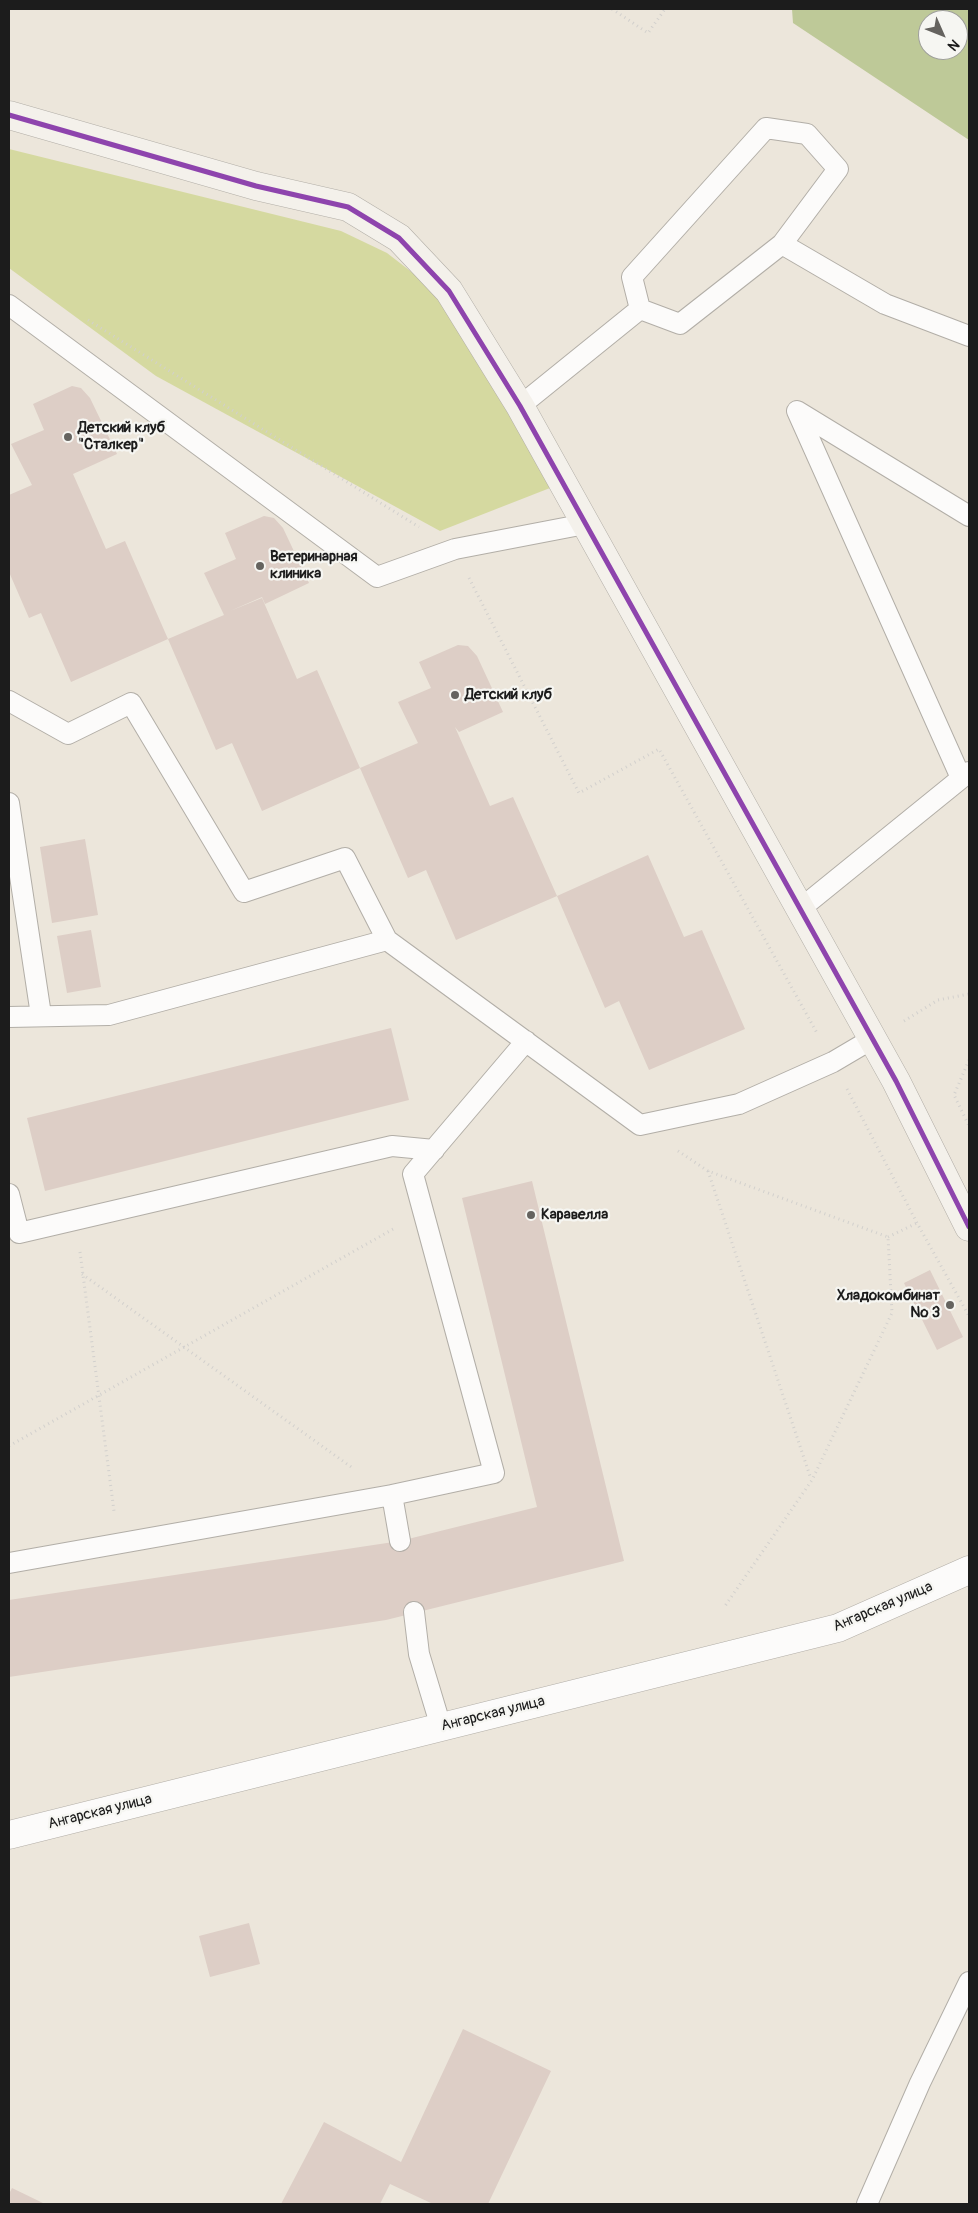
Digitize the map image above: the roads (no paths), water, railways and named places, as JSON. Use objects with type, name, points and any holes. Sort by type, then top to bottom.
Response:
[{"type":"main road","points":[[9,115],[256,186],[348,207],[399,238],[449,291],[520,406],[800,909],[872,1039],[969,1227]]},
{"type":"street","name":"Ангарская улица","points":[[9,1835],[838,1628],[969,1570]]},
{"type":"lane","points":[[766,128],[807,134],[838,169],[782,244],[680,324],[640,309],[632,277],[766,128]]},
{"type":"lane","points":[[782,244],[885,304],[969,336]]},
{"type":"lane","points":[[9,304],[376,576],[455,550],[585,524]]},
{"type":"lane","points":[[520,406],[640,309]]},
{"type":"lane","points":[[800,909],[965,775],[797,411],[969,516]]},
{"type":"lane","points":[[9,702],[68,734],[131,703],[244,892],[345,858],[387,940],[640,1125],[740,1104],[833,1062],[872,1039]]},
{"type":"lane","points":[[9,803],[12,842],[41,1015]]},
{"type":"lane","points":[[9,1016],[109,1015],[387,940]]},
{"type":"lane","points":[[9,1563],[392,1495],[494,1472],[413,1174],[526,1041]]},
{"type":"lane","points":[[9,1194],[19,1233],[392,1146],[434,1150]]},
{"type":"lane","points":[[392,1495],[400,1541]]},
{"type":"lane","points":[[414,1612],[419,1654],[441,1727]]},
{"type":"lane","points":[[867,2204],[920,2083],[969,1982]]},
{"type":"place","name":"Детский клуб \"Сталкер\"","points":[[68,437]]},
{"type":"place","name":"Ветеринарная клиника","points":[[260,566]]},
{"type":"place","name":"Детский клуб","points":[[455,695]]},
{"type":"place","name":"Каравелла","points":[[531,1215]]},
{"type":"place","name":"Хладокомбинат № 3","points":[[950,1305]]}]
